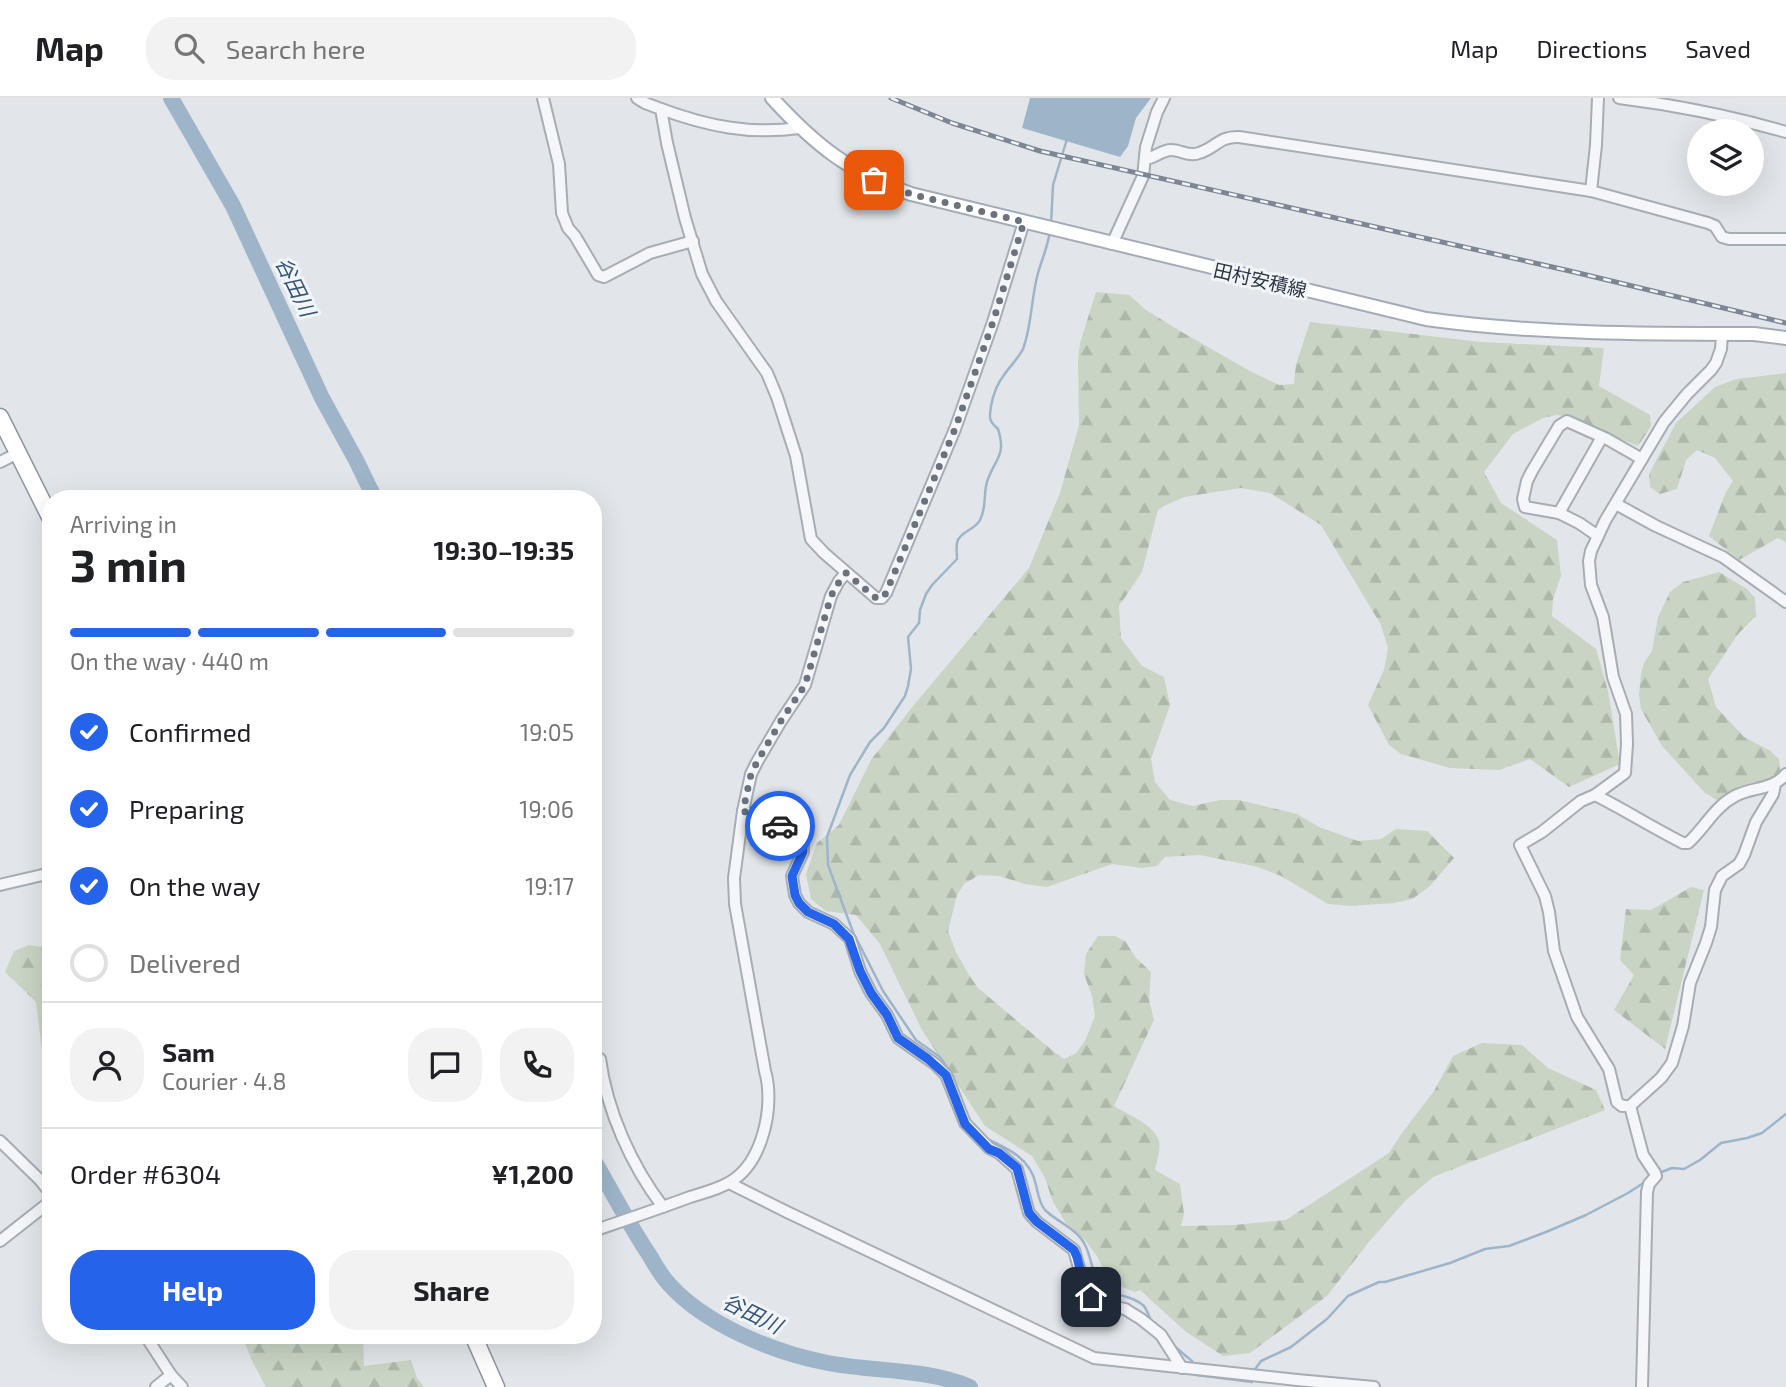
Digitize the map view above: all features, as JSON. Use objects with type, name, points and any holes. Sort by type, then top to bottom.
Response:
[{"type":"highway","points":[[0,417],[42,501]]},
{"type":"highway","points":[[477,1344],[496,1387]]},
{"type":"main road","name":"田村安積線","points":[[772,98],[799,128],[841,162],[887,186],[1112,244],[1426,319],[1480,327],[1555,331],[1754,334],[1786,338]]},
{"type":"street","points":[[543,98],[559,164],[562,213],[568,228],[598,275],[604,277],[650,253],[692,241]]},
{"type":"street","points":[[637,98],[681,117],[739,130],[799,128]]},
{"type":"street","points":[[1112,244],[1143,176],[1146,147],[1164,98]]},
{"type":"street","points":[[1591,191],[1598,98]]},
{"type":"street","points":[[1619,98],[1687,108],[1786,132]]},
{"type":"street","points":[[661,109],[692,241],[708,288],[767,373],[777,397],[796,456],[811,539],[876,598],[883,598],[886,593],[955,429],[993,322],[1024,222]]},
{"type":"street","points":[[1145,159],[1153,158],[1167,150],[1192,155],[1227,137],[1239,137],[1591,191],[1708,223],[1715,226],[1722,237],[1729,239],[1786,239]]},
{"type":"street","points":[[1722,334],[1716,363],[1664,422],[1605,521],[1591,551],[1590,579],[1603,617],[1613,677],[1626,715],[1625,773],[1520,845],[1545,896],[1554,951],[1577,1017],[1609,1069],[1617,1102],[1622,1106],[1630,1106],[1661,1078],[1672,1063],[1681,1035],[1690,983],[1711,927],[1714,890],[1722,877],[1739,864],[1756,822],[1773,794],[1775,784]]},
{"type":"street","points":[[1598,536],[1559,513],[1524,506],[1527,481],[1532,471],[1562,423],[1567,421],[1642,459]]},
{"type":"street","points":[[1559,513],[1602,437]]},
{"type":"street","points":[[0,462],[18,453]]},
{"type":"street","points":[[1616,504],[1723,557],[1786,602]]},
{"type":"street","points":[[602,1228],[729,1183],[741,1172],[759,1146],[767,1118],[769,1084],[735,904],[735,863],[751,774],[805,685],[831,596],[846,573]]},
{"type":"street","points":[[1595,795],[1648,825],[1688,843],[1722,804],[1743,793],[1775,784],[1786,774]]},
{"type":"street","points":[[743,811],[775,823],[800,839],[803,852],[792,876],[799,903],[808,912],[834,924],[849,939],[860,971],[898,1038],[946,1075],[965,1124],[989,1149],[999,1153],[1017,1168],[1029,1213],[1074,1250],[1085,1289],[1091,1297],[1099,1304],[1125,1309],[1141,1319],[1161,1335],[1182,1367]]},
{"type":"street","points":[[0,886],[42,875]]},
{"type":"street","points":[[602,1072],[604,1086],[624,1138],[661,1207]]},
{"type":"street","points":[[1630,1106],[1641,1149],[1656,1176],[1647,1192],[1642,1387]]},
{"type":"street","points":[[0,1141],[42,1183]]},
{"type":"street","points":[[729,1183],[1089,1356],[1112,1361],[1374,1387]]},
{"type":"street","points":[[0,1241],[42,1208]]},
{"type":"street","points":[[151,1344],[171,1376],[182,1387]]},
{"type":"street","points":[[156,1387],[171,1376]]},
{"type":"green space","points":[[1096,292],[1129,295],[1146,310],[1180,331],[1279,385],[1294,384],[1296,364],[1310,322],[1481,342],[1604,348],[1599,386],[1650,415],[1651,426],[1638,446],[1600,431],[1577,418],[1557,415],[1543,418],[1513,434],[1484,472],[1501,503],[1557,540],[1561,576],[1553,599],[1552,616],[1596,649],[1608,691],[1620,764],[1569,787],[1530,759],[1499,770],[1450,768],[1401,754],[1389,745],[1368,705],[1384,670],[1388,648],[1381,625],[1321,525],[1270,493],[1241,488],[1184,497],[1158,510],[1142,572],[1119,606],[1121,638],[1142,666],[1164,677],[1170,705],[1151,759],[1155,782],[1170,800],[1193,806],[1220,800],[1239,800],[1297,814],[1319,827],[1358,841],[1381,839],[1396,829],[1427,831],[1454,858],[1429,887],[1412,899],[1395,903],[1350,906],[1328,904],[1281,876],[1258,867],[1200,855],[1165,857],[1157,866],[1142,868],[1112,864],[1047,887],[999,876],[979,875],[964,884],[957,895],[948,931],[969,975],[978,988],[1064,1059],[1076,1053],[1085,1041],[1095,1016],[1092,996],[1084,974],[1086,954],[1098,936],[1115,936],[1125,941],[1136,958],[1151,972],[1149,1000],[1154,1020],[1114,1106],[1146,1125],[1156,1135],[1159,1148],[1155,1170],[1180,1184],[1184,1214],[1181,1226],[1286,1220],[1389,1153],[1434,1091],[1453,1056],[1482,1043],[1522,1045],[1548,1068],[1596,1090],[1605,1110],[1433,1177],[1405,1201],[1327,1296],[1250,1353],[1223,1356],[1185,1331],[1140,1290],[1135,1292],[1122,1287],[1106,1274],[1085,1240],[1066,1223],[1032,1156],[985,1126],[922,1030],[880,944],[856,915],[826,911],[811,899],[806,874],[817,843],[839,825],[871,760],[1029,568],[1060,493],[1079,425],[1080,343]]},
{"type":"green space","points":[[1786,373],[1786,542],[1778,538],[1739,560],[1709,536],[1733,481],[1715,458],[1697,450],[1686,460],[1677,489],[1660,494],[1650,487],[1649,474],[1676,423],[1715,387],[1736,379]]},
{"type":"green space","points":[[1719,572],[1747,589],[1755,598],[1756,616],[1738,634],[1708,679],[1716,707],[1744,737],[1769,750],[1779,759],[1780,771],[1770,780],[1751,783],[1722,803],[1705,793],[1662,746],[1641,709],[1639,695],[1644,663],[1652,651],[1658,617],[1670,592],[1683,582]]},
{"type":"green space","points":[[1691,887],[1704,890],[1665,1049],[1614,1010],[1634,975],[1620,960],[1626,909],[1651,910]]},
{"type":"green space","points":[[29,945],[42,947],[42,1050],[36,1002],[5,972],[14,951]]},
{"type":"green space","points":[[245,1344],[363,1344],[364,1366],[411,1360],[417,1378],[424,1387],[266,1387]]},
{"type":"water","points":[[1030,98],[1151,98],[1136,118],[1128,146],[1120,157],[1022,128]]},
{"type":"waterway","name":"谷田川","points":[[171,98],[233,206],[322,398],[371,490]]},
{"type":"waterway","points":[[1051,225],[1053,185],[1067,139]]},
{"type":"waterway","points":[[964,1106],[953,1076],[940,1057],[916,1040],[883,991],[853,932],[828,865],[827,837],[850,775],[870,742],[884,728],[905,696],[911,669],[908,637],[919,623],[926,594],[957,559],[958,539],[978,523],[982,515],[987,482],[1001,446],[998,429],[990,419],[992,402],[999,382],[1023,349],[1036,282],[1050,231]]},
{"type":"waterway","points":[[1659,1173],[1672,1168],[1684,1169],[1721,1143],[1762,1133],[1786,1114]]},
{"type":"waterway","points":[[987,1139],[1011,1151],[1029,1168],[1043,1207],[1082,1239],[1095,1276],[1101,1285],[1110,1292],[1139,1302],[1151,1321]]},
{"type":"waterway","name":"谷田川","points":[[602,1175],[665,1280],[683,1298],[720,1324],[763,1344],[807,1358],[846,1366],[935,1376],[970,1387]]},
{"type":"waterway","points":[[1253,1372],[1261,1361],[1291,1347],[1327,1319],[1348,1296],[1379,1282],[1450,1263],[1485,1249],[1509,1246],[1546,1232],[1586,1215],[1645,1182]]},
{"type":"waterway","points":[[1174,1346],[1192,1361],[1193,1366]]},
{"type":"waterway","points":[[1195,1372],[1197,1375],[1252,1382]]},
{"type":"railway","points":[[891,98],[952,123],[1040,151],[1570,271],[1786,323]]},
{"type":"way so far","points":[[780,826],[743,811],[751,774],[774,732],[805,685],[831,596],[839,582],[846,573],[876,598],[883,598],[886,593],[955,429],[993,322],[1024,222],[911,194],[874,180]]},
{"type":"route","points":[[780,826],[796,835],[803,845],[803,852],[792,876],[795,895],[802,908],[834,924],[849,939],[860,971],[898,1038],[946,1075],[965,1124],[989,1149],[999,1153],[1017,1168],[1029,1213],[1074,1250],[1085,1289],[1091,1297]]}]
